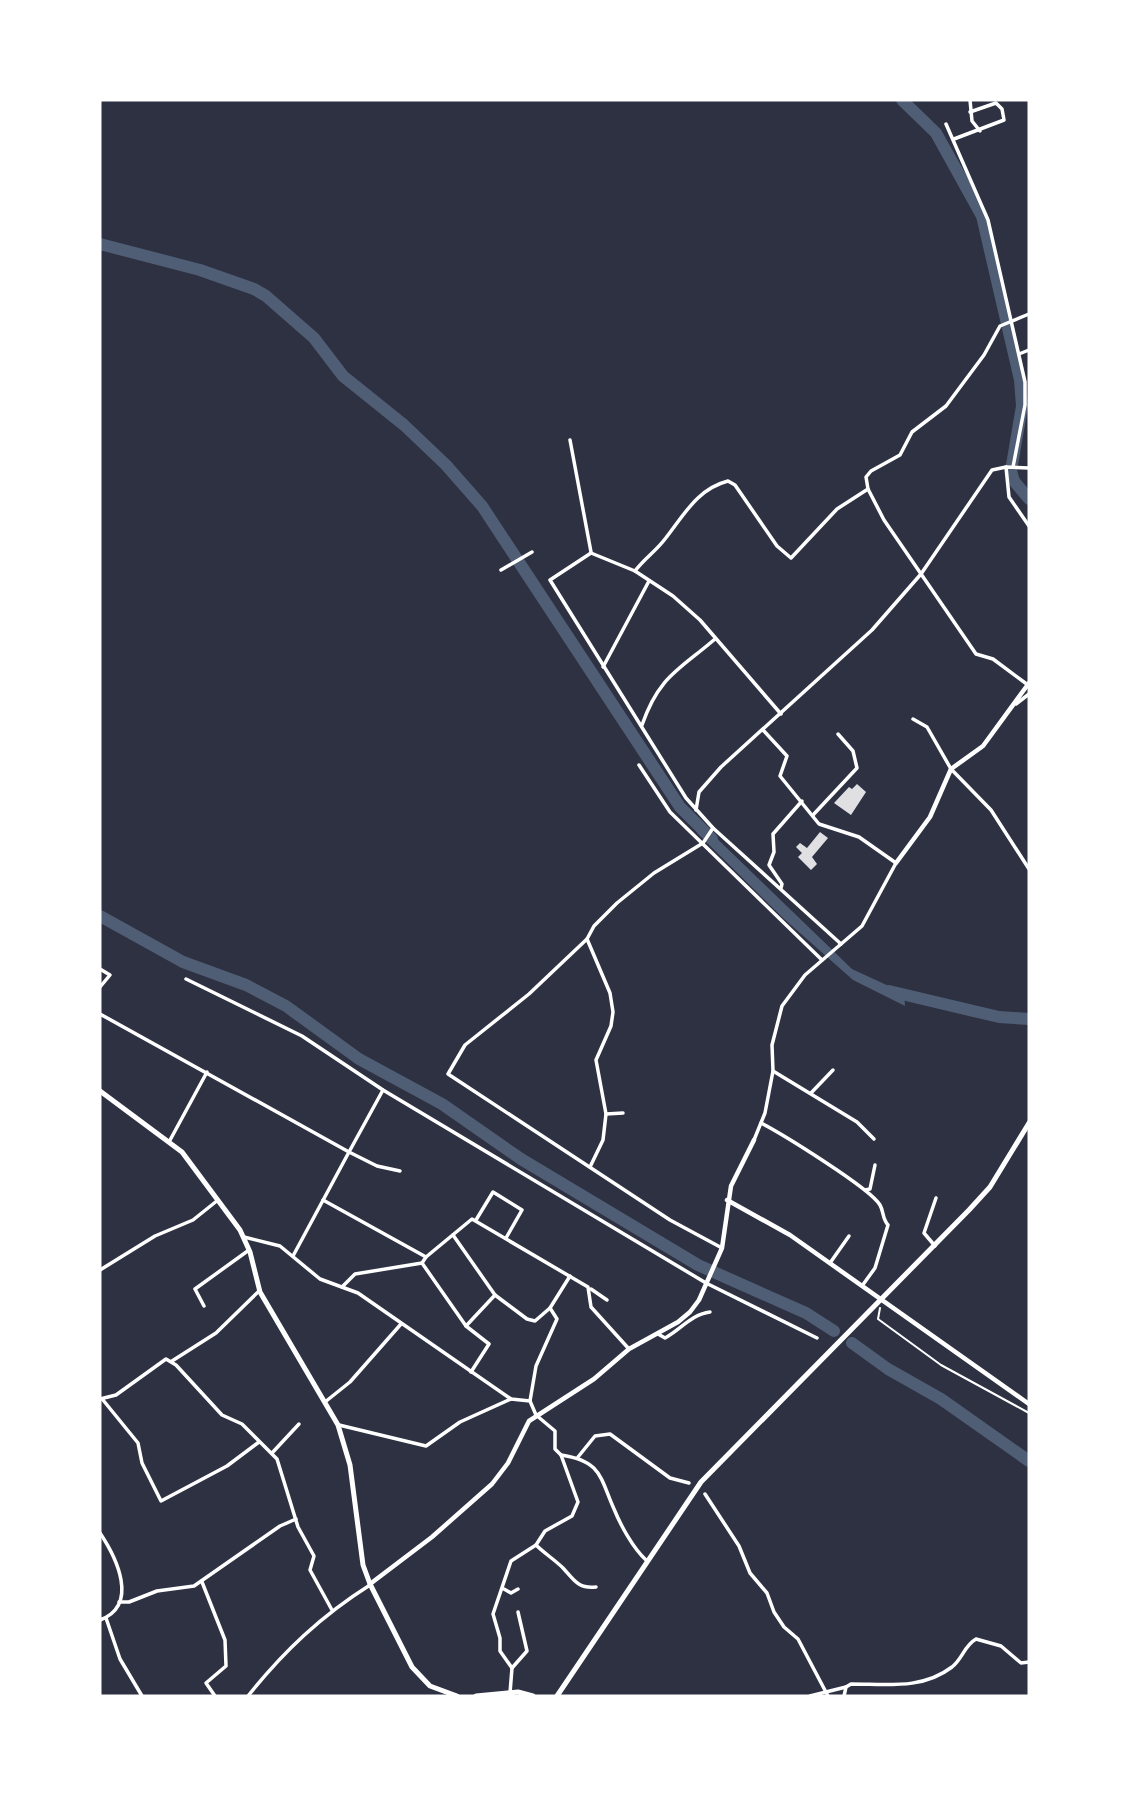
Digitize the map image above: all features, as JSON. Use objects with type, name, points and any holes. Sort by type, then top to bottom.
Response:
[{"type":"main road","points":[[100,1091],[169,1142],[191,1162],[243,1237],[260,1290],[338,1425],[350,1465],[362,1565],[370,1584],[411,1667],[430,1686],[457,1696]]},
{"type":"main road","points":[[557,1696],[701,1482],[990,1187],[1029,1123]]},
{"type":"main road","points":[[476,1696],[524,1692],[533,1696]]},
{"type":"street","points":[[970,100],[970,112],[980,131]]},
{"type":"street","points":[[954,139],[1004,120],[1002,109],[996,103],[970,112]]},
{"type":"street","points":[[946,124],[988,220],[1025,382],[1025,405],[1013,467]]},
{"type":"street","points":[[248,1696],[276,1661],[332,1611],[432,1537],[492,1484],[508,1462],[522,1430],[536,1415],[594,1379],[629,1349],[678,1322],[690,1311],[706,1283],[722,1248],[727,1200],[737,1170],[761,1123],[773,1071],[772,1045],[782,1006],[805,975],[862,926],[896,863],[930,817],[951,769],[983,746],[1029,684],[993,659],[976,654],[884,520],[868,489],[866,477],[871,471],[900,456],[912,432],[946,406],[1003,324],[1029,314]]},
{"type":"street","points":[[1019,354],[1029,350]]},
{"type":"street","points":[[569,440],[591,552]]},
{"type":"street","points":[[1006,467],[1009,497],[1029,526]]},
{"type":"street","points":[[696,810],[699,792],[735,753],[872,630],[921,574],[992,470],[1006,467],[1029,468]]},
{"type":"street","points":[[635,571],[663,542],[694,501],[714,485],[728,481],[735,485],[777,546],[791,558],[837,509],[868,489]]},
{"type":"street","points":[[501,570],[532,552]]},
{"type":"street","points":[[591,552],[635,571],[693,614],[781,714]]},
{"type":"street","points":[[591,552],[550,580],[642,725],[670,776],[713,828],[841,945]]},
{"type":"street","points":[[603,667],[649,580]]},
{"type":"street","points":[[642,725],[651,700],[681,663],[695,656],[715,639]]},
{"type":"street","points":[[1016,704],[1029,694]]},
{"type":"street","points":[[913,719],[927,727],[951,769],[991,810],[1029,869]]},
{"type":"street","points":[[763,730],[787,756],[780,776],[823,826],[844,830],[859,837],[896,863]]},
{"type":"street","points":[[813,815],[857,768],[853,751],[838,734]]},
{"type":"street","points":[[639,765],[670,812],[823,959]]},
{"type":"street","points":[[780,889],[782,884],[769,865],[774,852],[773,834],[802,801]]},
{"type":"street","points":[[713,828],[703,843],[654,873],[617,903],[594,926],[587,939],[528,994],[465,1045],[448,1074],[670,1220],[722,1248]]},
{"type":"street","points":[[587,939],[610,993],[612,1012],[611,1026],[596,1060],[606,1114],[603,1140],[590,1167]]},
{"type":"street","points":[[100,968],[110,975],[100,987]]},
{"type":"street","points":[[186,979],[292,1031],[383,1090],[706,1283],[817,1338]]},
{"type":"street","points":[[100,1014],[349,1152],[377,1166],[400,1171]]},
{"type":"street","points":[[811,1093],[833,1070]]},
{"type":"street","points":[[773,1071],[857,1122],[874,1139]]},
{"type":"street","points":[[169,1142],[208,1072]]},
{"type":"street","points":[[293,1256],[383,1090]]},
{"type":"street","points":[[606,1114],[623,1113]]},
{"type":"street","points":[[761,1123],[865,1190],[881,1206],[882,1218],[888,1225],[875,1268],[862,1286]]},
{"type":"street","points":[[865,1190],[873,1182],[875,1165]]},
{"type":"street","points":[[476,1221],[493,1192],[522,1210],[506,1238]]},
{"type":"street","points":[[935,1246],[924,1233],[936,1198]]},
{"type":"street","points":[[100,1270],[155,1236],[193,1220],[219,1199]]},
{"type":"street","points":[[323,1200],[426,1257]]},
{"type":"street","points":[[727,1200],[765,1218],[1029,1404]]},
{"type":"street","points":[[342,1287],[355,1274],[422,1263],[472,1219],[607,1300]]},
{"type":"street","points":[[453,1235],[495,1295],[527,1319],[535,1321],[550,1307],[570,1276]]},
{"type":"street","points":[[830,1263],[849,1236]]},
{"type":"street","points":[[243,1237],[280,1246],[320,1279],[358,1293],[511,1399],[530,1401]]},
{"type":"street","points":[[204,1306],[195,1289],[249,1250]]},
{"type":"street","points":[[422,1263],[466,1326],[489,1344],[471,1372]]},
{"type":"street","points":[[588,1287],[591,1307],[629,1349]]},
{"type":"street","points":[[260,1290],[222,1328],[172,1361],[162,1360],[116,1395],[101,1400],[138,1443],[142,1463],[161,1501],[227,1466],[260,1442]]},
{"type":"street","points":[[466,1326],[495,1295]]},
{"type":"street","points":[[512,1668],[500,1651],[494,1614],[512,1561],[536,1545],[545,1531],[572,1516],[578,1502],[561,1455],[555,1449],[555,1431],[536,1415],[530,1401],[536,1366],[556,1327],[557,1319],[550,1307]]},
{"type":"street","points":[[658,1333],[665,1338],[682,1329],[698,1314],[710,1312]]},
{"type":"street","points":[[325,1402],[350,1382],[401,1324]]},
{"type":"street","points":[[172,1361],[222,1415],[242,1424],[272,1453],[282,1468],[296,1519],[314,1556],[310,1570],[332,1611]]},
{"type":"street","points":[[338,1425],[426,1446],[460,1422],[511,1399]]},
{"type":"street","points":[[272,1453],[299,1424]]},
{"type":"street","points":[[578,1457],[595,1436],[610,1434],[670,1478],[689,1483]]},
{"type":"street","points":[[561,1455],[578,1457],[603,1478],[613,1508],[646,1560]]},
{"type":"street","points":[[705,1494],[739,1546],[750,1573],[767,1593],[774,1612],[784,1627],[798,1639],[828,1696]]},
{"type":"street","points":[[119,1602],[129,1602],[157,1591],[184,1589],[202,1582],[280,1526],[296,1519]]},
{"type":"street","points":[[100,1533],[121,1574],[119,1602],[106,1618],[100,1620]]},
{"type":"street","points":[[536,1545],[563,1568],[571,1580],[585,1588],[596,1587]]},
{"type":"street","points":[[202,1582],[227,1647],[226,1666],[206,1683],[215,1696]]},
{"type":"street","points":[[503,1589],[511,1592],[519,1589]]},
{"type":"street","points":[[510,1693],[512,1668],[527,1651],[518,1612]]},
{"type":"street","points":[[106,1618],[120,1660],[142,1696]]},
{"type":"street","points":[[810,1696],[851,1684],[908,1685],[950,1668],[960,1658],[967,1644],[976,1639],[1001,1646],[1021,1662],[1029,1662]]},
{"type":"street","points":[[844,1696],[846,1687]]},
{"type":"path","points":[[881,1301],[878,1319],[906,1341],[987,1393],[1006,1399],[1029,1413]]},
{"type":"water","points":[[703,825],[852,969],[904,993],[905,1006],[853,980],[783,918],[697,833]]},
{"type":"building","points":[[857,784],[866,792],[851,815],[834,803],[849,787],[852,789]]},
{"type":"building","points":[[820,832],[828,838],[812,857],[817,864],[811,870],[798,857],[802,853],[796,847],[800,843],[807,848]]},
{"type":"waterway","points":[[902,100],[936,133],[982,216],[1020,380],[1022,406],[1011,471],[1014,481],[1029,499]]},
{"type":"waterway","points":[[100,244],[200,270],[254,289],[266,296],[314,338],[343,376],[404,425],[446,465],[482,506],[680,807],[712,839]]},
{"type":"waterway","points":[[100,916],[183,962],[246,985],[286,1006],[359,1059],[442,1104],[521,1159],[698,1265],[806,1313],[834,1331]]},
{"type":"waterway","points":[[889,991],[999,1017],[1029,1019]]},
{"type":"waterway","points":[[852,1343],[888,1369],[941,1399],[1029,1461]]}]
